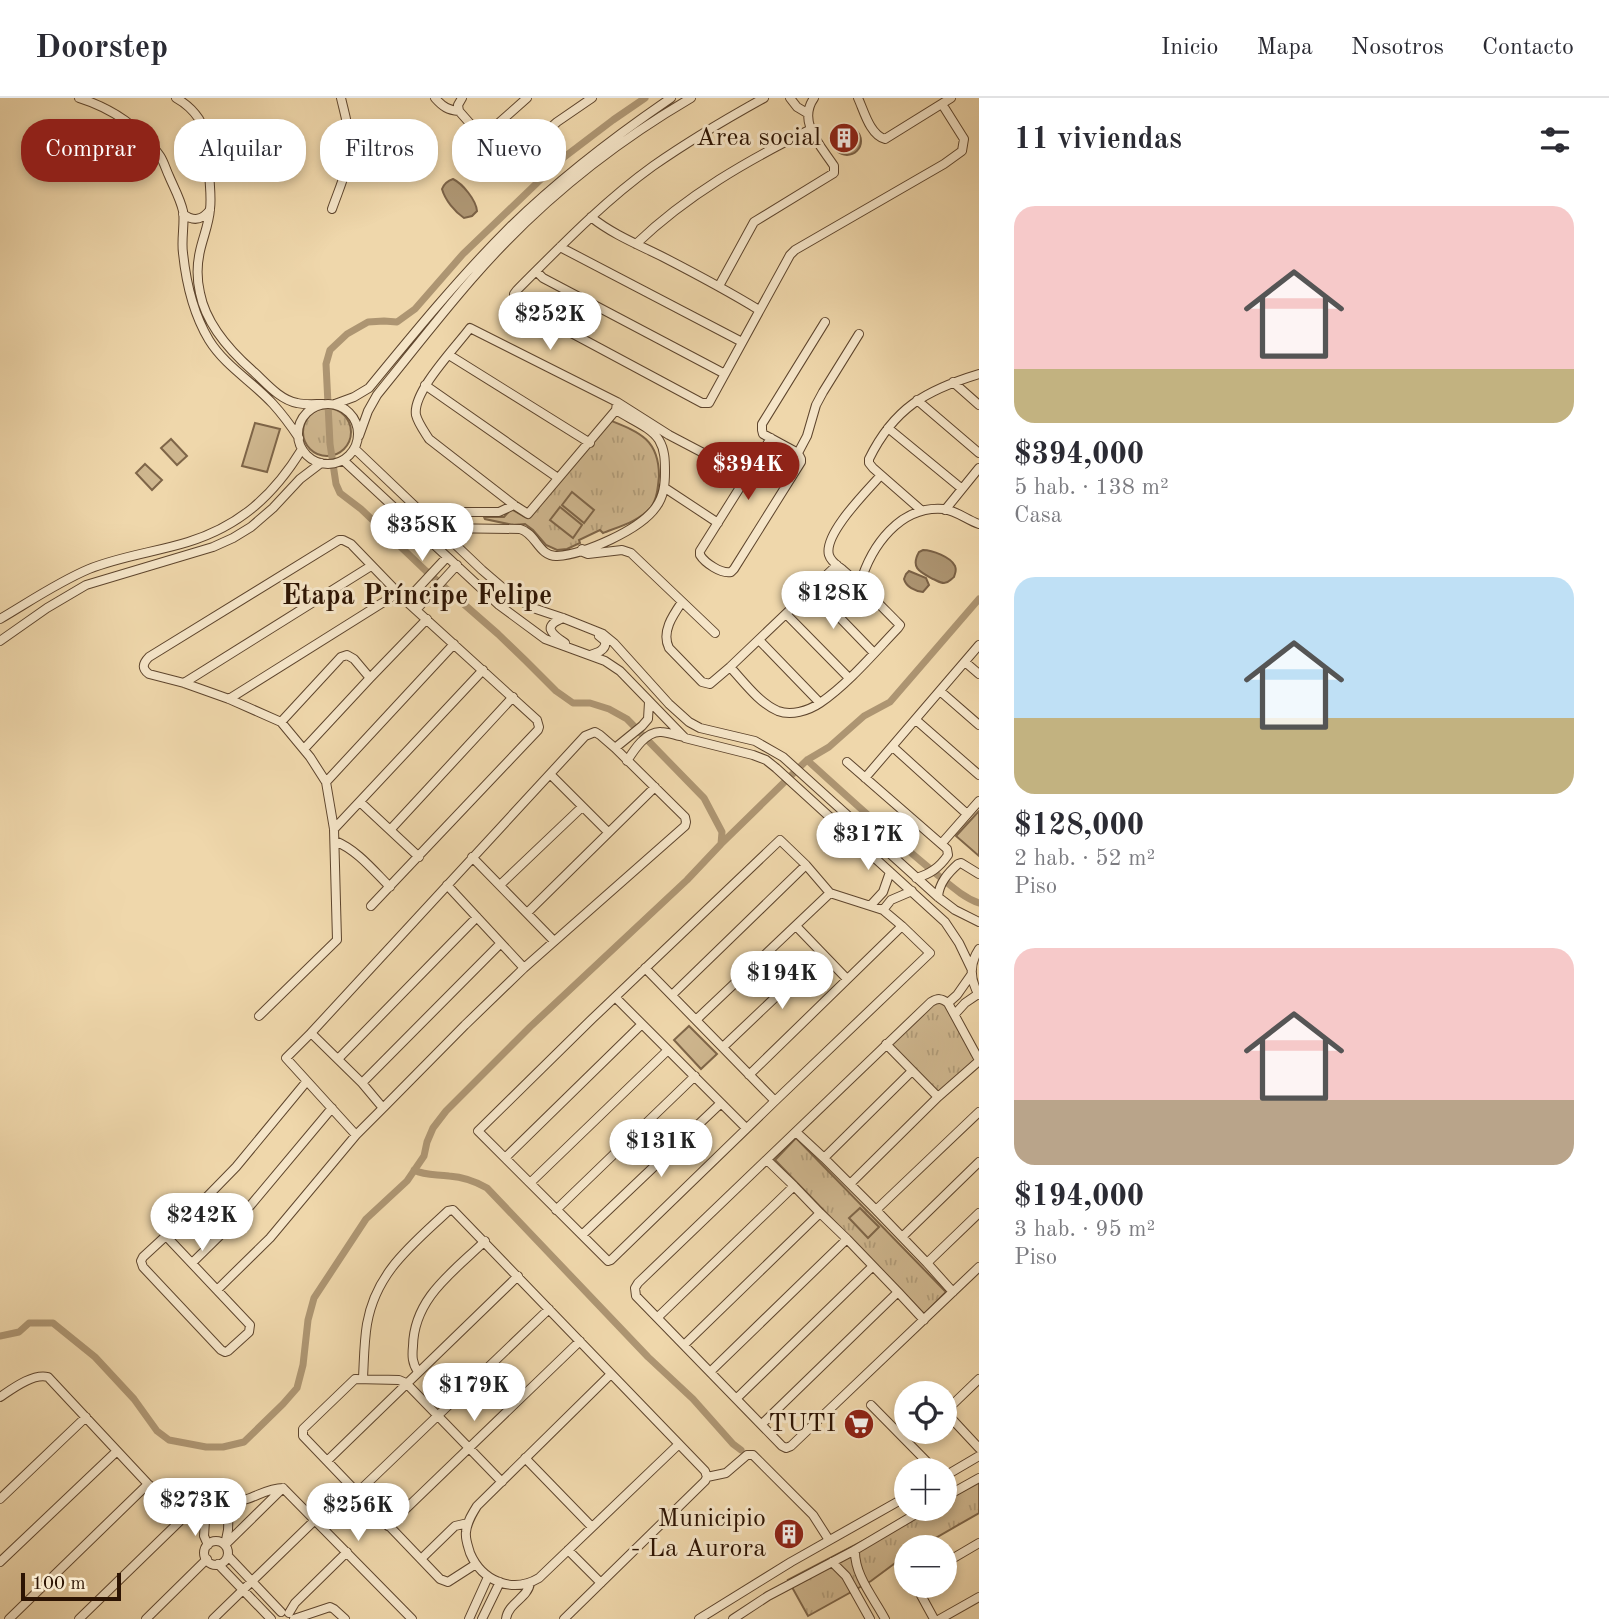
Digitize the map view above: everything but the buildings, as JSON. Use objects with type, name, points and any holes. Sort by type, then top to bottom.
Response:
[{"type":"street","points":[[79,98],[125,120],[145,137],[161,157],[177,191],[183,214],[182,252],[199,320],[210,341],[227,362],[272,403],[299,438]]},
{"type":"street","points":[[176,98],[188,101],[201,121],[206,143],[210,210],[199,253],[200,296],[209,317],[240,360],[281,396],[298,404],[335,404],[369,388],[465,273],[535,204],[578,166],[671,98]]},
{"type":"street","points":[[332,209],[348,160],[349,138],[341,98]]},
{"type":"street","points":[[435,98],[443,107],[459,111]]},
{"type":"street","points":[[462,98],[458,105],[459,111],[466,119]]},
{"type":"street","points":[[503,119],[527,98]]},
{"type":"street","points":[[561,119],[592,98]]},
{"type":"street","points":[[323,404],[304,416],[299,427],[299,438],[302,449],[310,458],[332,464],[343,460],[355,449],[368,411],[377,395],[472,279],[506,243],[586,171],[618,146],[691,98]]},
{"type":"street","points":[[764,98],[716,125],[652,167],[591,217],[514,294],[514,299],[521,306],[703,404],[710,402],[792,252],[960,153],[964,139],[942,104]]},
{"type":"street","points":[[790,98],[797,107],[807,113]]},
{"type":"street","points":[[719,286],[754,222],[834,173],[834,166],[808,122],[809,105],[814,98]]},
{"type":"street","points":[[858,98],[874,132],[882,139],[888,138],[951,98]]},
{"type":"street","points":[[636,244],[707,187],[762,153],[811,129]]},
{"type":"street","points":[[183,214],[195,220],[210,210]]},
{"type":"street","points":[[591,217],[601,225],[719,286],[759,310]]},
{"type":"street","points":[[560,247],[742,342]]},
{"type":"street","points":[[536,271],[543,278],[725,374]]},
{"type":"street","points":[[771,438],[700,551],[703,560],[724,573],[734,569],[801,462],[798,453],[771,438],[763,434],[762,424],[825,322]]},
{"type":"street","points":[[616,406],[590,443],[528,514],[429,439],[416,414],[416,401],[425,386],[470,328],[616,406],[669,435],[709,456]]},
{"type":"street","points":[[798,453],[807,436],[816,405],[859,334]]},
{"type":"street","points":[[449,355],[590,443]]},
{"type":"street","points":[[921,510],[881,475],[869,463],[869,459],[888,428],[917,400],[953,382],[979,374]]},
{"type":"street","points":[[953,382],[979,405]]},
{"type":"street","points":[[425,386],[558,478]]},
{"type":"street","points":[[917,400],[979,453]]},
{"type":"street","points":[[335,404],[348,411],[356,422],[359,436]]},
{"type":"street","points":[[438,528],[526,530],[542,550],[555,556],[614,539],[640,523],[657,507],[665,488],[664,453],[660,441],[653,433],[616,406]]},
{"type":"street","points":[[888,428],[961,488]]},
{"type":"street","points":[[0,619],[88,570],[116,559],[187,543],[216,533],[239,519],[264,498],[288,473],[302,449]]},
{"type":"street","points":[[355,449],[510,594],[533,608],[603,634],[689,722],[700,728],[755,741],[783,757],[938,897],[955,910],[979,922]]},
{"type":"street","points":[[343,460],[499,605],[545,639],[605,661],[620,671],[685,738]]},
{"type":"street","points":[[0,641],[86,585],[213,547],[233,538],[251,527],[321,463]]},
{"type":"street","points":[[945,510],[979,468]]},
{"type":"street","points":[[730,667],[767,705],[781,712],[797,713],[820,703],[849,678],[900,625],[860,584],[832,561],[828,552],[830,542],[846,514],[881,475]]},
{"type":"street","points":[[665,488],[718,523]]},
{"type":"street","points":[[422,512],[499,512],[514,505]]},
{"type":"street","points":[[860,584],[881,541],[893,526],[906,517],[921,510],[945,510],[957,512],[979,524]]},
{"type":"street","points":[[457,511],[458,527]]},
{"type":"street","points":[[480,511],[480,527]]},
{"type":"street","points":[[259,1016],[337,940],[335,841],[326,782],[304,749],[281,722],[229,699],[149,674],[143,666],[144,661],[339,540],[351,544],[406,601],[537,720],[539,727],[371,906]]},
{"type":"street","points":[[582,549],[588,554],[622,550],[631,553],[715,633]]},
{"type":"street","points":[[406,601],[447,557]]},
{"type":"street","points":[[416,610],[457,565]]},
{"type":"street","points":[[682,602],[674,613],[665,635],[666,641],[669,648],[705,683],[713,682],[837,565]]},
{"type":"street","points":[[184,683],[371,566]]},
{"type":"street","points":[[422,585],[431,593]]},
{"type":"street","points":[[812,589],[874,653]]},
{"type":"street","points":[[229,699],[398,593]]},
{"type":"street","points":[[786,614],[849,678]]},
{"type":"street","points":[[564,618],[551,626],[552,633],[578,651]]},
{"type":"street","points":[[304,749],[427,620]]},
{"type":"street","points":[[582,625],[606,643],[602,650],[590,655]]},
{"type":"street","points":[[759,640],[820,703]]},
{"type":"street","points":[[326,782],[454,644]]},
{"type":"street","points":[[866,778],[979,645]]},
{"type":"street","points":[[281,722],[341,657],[347,655],[354,659],[370,678]]},
{"type":"street","points":[[965,662],[979,674]]},
{"type":"street","points":[[334,829],[483,670]]},
{"type":"street","points":[[940,691],[979,725]]},
{"type":"street","points":[[390,830],[513,697]]},
{"type":"street","points":[[615,748],[648,719],[649,702]]},
{"type":"street","points":[[916,720],[979,775]]},
{"type":"street","points":[[627,761],[637,746],[658,731],[766,760],[945,922],[959,943],[979,995],[965,1003],[955,1014]]},
{"type":"street","points":[[217,1290],[270,1238],[356,1135],[465,1025],[524,968],[685,826],[685,817],[600,735],[594,732],[589,734],[550,774],[286,1058],[356,1135]]},
{"type":"street","points":[[893,747],[967,814]]},
{"type":"street","points":[[847,762],[942,843],[949,853],[944,862],[928,875],[916,878]]},
{"type":"street","points":[[550,774],[608,832]]},
{"type":"street","points":[[527,913],[655,787]]},
{"type":"street","points":[[942,843],[979,801]]},
{"type":"street","points":[[360,803],[419,857]]},
{"type":"street","points":[[500,885],[582,807]]},
{"type":"street","points":[[780,840],[830,892],[883,909],[930,953],[611,1261],[605,1259],[478,1131],[780,840]]},
{"type":"street","points":[[335,841],[353,852],[390,887]]},
{"type":"street","points":[[472,857],[554,941]]},
{"type":"street","points":[[938,897],[943,880],[958,864],[961,863],[979,874]]},
{"type":"street","points":[[672,995],[806,865]]},
{"type":"street","points":[[871,905],[883,892],[890,872]]},
{"type":"street","points":[[447,885],[524,968]]},
{"type":"street","points":[[883,909],[891,900],[912,891]]},
{"type":"street","points":[[696,1020],[830,892]]},
{"type":"street","points":[[338,1059],[477,917]]},
{"type":"street","points":[[796,926],[847,979]]},
{"type":"street","points":[[749,1074],[902,926]]},
{"type":"street","points":[[362,1083],[501,943]]},
{"type":"street","points":[[948,1003],[957,995],[971,972],[979,949]]},
{"type":"street","points":[[723,1047],[822,953]]},
{"type":"street","points":[[645,968],[775,1101]]},
{"type":"street","points":[[615,997],[746,1128]]},
{"type":"street","points":[[850,1184],[979,1060],[955,1014],[942,999],[937,998],[931,1002],[886,1044],[635,1288],[636,1296],[782,1446],[791,1446],[979,1266]]},
{"type":"street","points":[[505,1158],[642,1024]]},
{"type":"street","points":[[311,1032],[383,1108]]},
{"type":"street","points":[[886,1044],[938,1097]]},
{"type":"street","points":[[530,1183],[668,1050]]},
{"type":"street","points":[[824,1158],[912,1071]]},
{"type":"street","points":[[556,1210],[695,1076]]},
{"type":"street","points":[[166,1236],[251,1327],[227,1352],[221,1350],[141,1261],[143,1257],[236,1167],[307,1081]]},
{"type":"street","points":[[582,1235],[721,1103]]},
{"type":"street","points":[[192,1263],[250,1206],[332,1108]]},
{"type":"street","points":[[876,1210],[979,1112]]},
{"type":"street","points":[[796,1132],[876,1210],[953,1292]]},
{"type":"street","points":[[767,1160],[924,1320]]},
{"type":"street","points":[[902,1237],[979,1163]]},
{"type":"street","points":[[658,1317],[794,1186]]},
{"type":"street","points":[[363,1378],[365,1336],[371,1306],[385,1277],[401,1254],[452,1210],[485,1241],[705,1471],[705,1482],[564,1619]]},
{"type":"street","points":[[684,1345],[820,1213]]},
{"type":"street","points":[[927,1263],[979,1213]]},
{"type":"street","points":[[711,1371],[847,1239]]},
{"type":"street","points":[[418,1372],[413,1363],[413,1337],[415,1323],[423,1305],[485,1241]]},
{"type":"street","points":[[737,1398],[873,1266]]},
{"type":"street","points":[[327,1461],[518,1276]]},
{"type":"street","points":[[762,1424],[898,1292]]},
{"type":"street","points":[[357,1493],[549,1308]]},
{"type":"street","points":[[388,1526],[580,1341]]},
{"type":"street","points":[[611,1374],[477,1506],[468,1522],[466,1535],[476,1563],[488,1577],[517,1585],[539,1578],[679,1444]]},
{"type":"street","points":[[0,1397],[26,1382],[46,1376],[148,1484],[160,1494],[184,1503],[229,1503],[245,1500],[274,1488],[283,1488],[412,1619]]},
{"type":"street","points":[[979,1379],[952,1405],[950,1417],[979,1448]]},
{"type":"street","points":[[476,1563],[446,1582],[440,1579],[303,1436],[303,1429],[352,1380],[399,1380],[406,1383],[502,1482]]},
{"type":"street","points":[[871,1405],[923,1458]]},
{"type":"street","points":[[0,1499],[86,1417]]},
{"type":"street","points":[[0,1562],[117,1451]]},
{"type":"street","points":[[707,1476],[726,1473],[747,1455],[753,1455],[813,1515],[829,1540]]},
{"type":"street","points":[[957,1469],[979,1457]]},
{"type":"street","points":[[525,1458],[592,1527]]},
{"type":"street","points":[[957,1490],[979,1478]]},
{"type":"street","points":[[9,1619],[148,1484]]},
{"type":"street","points":[[225,1545],[283,1488]]},
{"type":"street","points":[[79,1619],[176,1525],[182,1516],[184,1503]]},
{"type":"street","points":[[229,1503],[225,1545],[228,1556],[289,1616]]},
{"type":"street","points":[[206,1504],[204,1536],[208,1545]]},
{"type":"street","points":[[699,1619],[894,1504]]},
{"type":"street","points":[[213,1619],[315,1520]]},
{"type":"street","points":[[733,1619],[768,1596],[904,1521]]},
{"type":"street","points":[[421,1559],[455,1526],[468,1522]]},
{"type":"street","points":[[225,1545],[214,1541],[208,1545],[205,1552],[212,1563],[218,1564],[228,1556]]},
{"type":"street","points":[[957,1556],[979,1543]]},
{"type":"street","points":[[568,1550],[601,1583]]},
{"type":"street","points":[[855,1550],[858,1571],[885,1619]]},
{"type":"street","points":[[289,1616],[295,1603],[347,1552]]},
{"type":"street","points":[[146,1619],[207,1559]]},
{"type":"street","points":[[832,1562],[846,1576],[870,1619]]},
{"type":"street","points":[[218,1564],[272,1619],[276,1615],[289,1616],[330,1607],[345,1619]]},
{"type":"street","points":[[469,1619],[488,1577]]},
{"type":"street","points":[[482,1619],[500,1582]]},
{"type":"street","points":[[506,1619],[508,1611],[529,1589],[530,1583]]},
{"type":"street","points":[[940,1619],[979,1597]]},
{"type":"street","points":[[923,1598],[934,1619]]},
{"type":"green space","points":[[327,408],[344,415],[351,432],[344,449],[327,456],[310,449],[303,432],[310,415]]},
{"type":"green space","points":[[609,420],[638,433],[651,445],[655,453],[658,463],[658,489],[653,504],[646,512],[622,526],[603,533],[600,530],[579,540],[580,543],[557,550],[546,545],[525,524],[513,525],[485,519],[484,517],[504,517],[511,509],[525,517]]},
{"type":"green space","points":[[255,423],[280,429],[267,472],[242,466]]},
{"type":"green space","points":[[171,439],[187,456],[177,465],[161,448]]},
{"type":"green space","points":[[145,464],[162,480],[152,490],[136,473]]},
{"type":"green space","points":[[572,492],[594,510],[584,523],[562,505]]},
{"type":"green space","points":[[560,507],[582,525],[573,538],[550,520]]},
{"type":"green space","points":[[979,811],[979,856],[956,836]]},
{"type":"green space","points":[[942,999],[979,1060],[938,1097],[886,1044],[931,1002]]},
{"type":"green space","points":[[689,1026],[717,1054],[701,1069],[674,1040]]},
{"type":"green space","points":[[796,1138],[946,1292],[924,1314],[775,1160]]},
{"type":"green space","points":[[860,1208],[879,1227],[868,1238],[849,1218]]},
{"type":"green space","points":[[979,1477],[979,1513],[941,1535],[894,1535],[894,1564],[871,1581],[808,1616],[788,1580],[901,1521],[957,1521],[957,1489]]},
{"type":"shaded area","points":[[847,127],[857,131],[861,141],[857,151],[847,155],[837,151],[833,141],[837,131]]},
{"type":"shaded area","points":[[452,180],[465,188],[477,211],[472,216],[464,218],[454,209],[442,189]]},
{"type":"shaded area","points":[[923,550],[950,560],[956,568],[954,577],[943,583],[920,572],[916,566],[916,557]]},
{"type":"shaded area","points":[[909,571],[926,578],[929,585],[923,592],[914,590],[907,584],[904,579]]},
{"type":"waterway","points":[[0,1336],[19,1332],[29,1323],[53,1323],[95,1357],[134,1399],[157,1431],[169,1440],[206,1447],[223,1447],[244,1442],[297,1388],[314,1298],[366,1219],[407,1181],[424,1156],[433,1128],[446,1111],[530,1027],[687,880],[721,844],[722,832],[704,798],[627,719],[590,703],[573,703],[556,691],[498,634],[340,493],[336,484],[330,444],[326,364],[330,350],[347,334],[368,322],[397,322],[415,309],[463,254],[563,158],[645,98]]},
{"type":"waterway","points":[[722,843],[807,760],[829,747],[864,716],[890,702],[979,599]]},
{"type":"waterway","points":[[807,760],[918,858],[961,893],[979,903]]},
{"type":"waterway","points":[[414,1170],[464,1178],[487,1188],[741,1450]]},
{"type":"place","name":"Area social","points":[[844,138]]},
{"type":"place","name":"TUTI","points":[[859,1424]]},
{"type":"place","name":"Municipio - La Aurora","points":[[789,1534]]},
{"type":"district","name":"Etapa Príncipe Felipe","points":[[417,597]]}]
